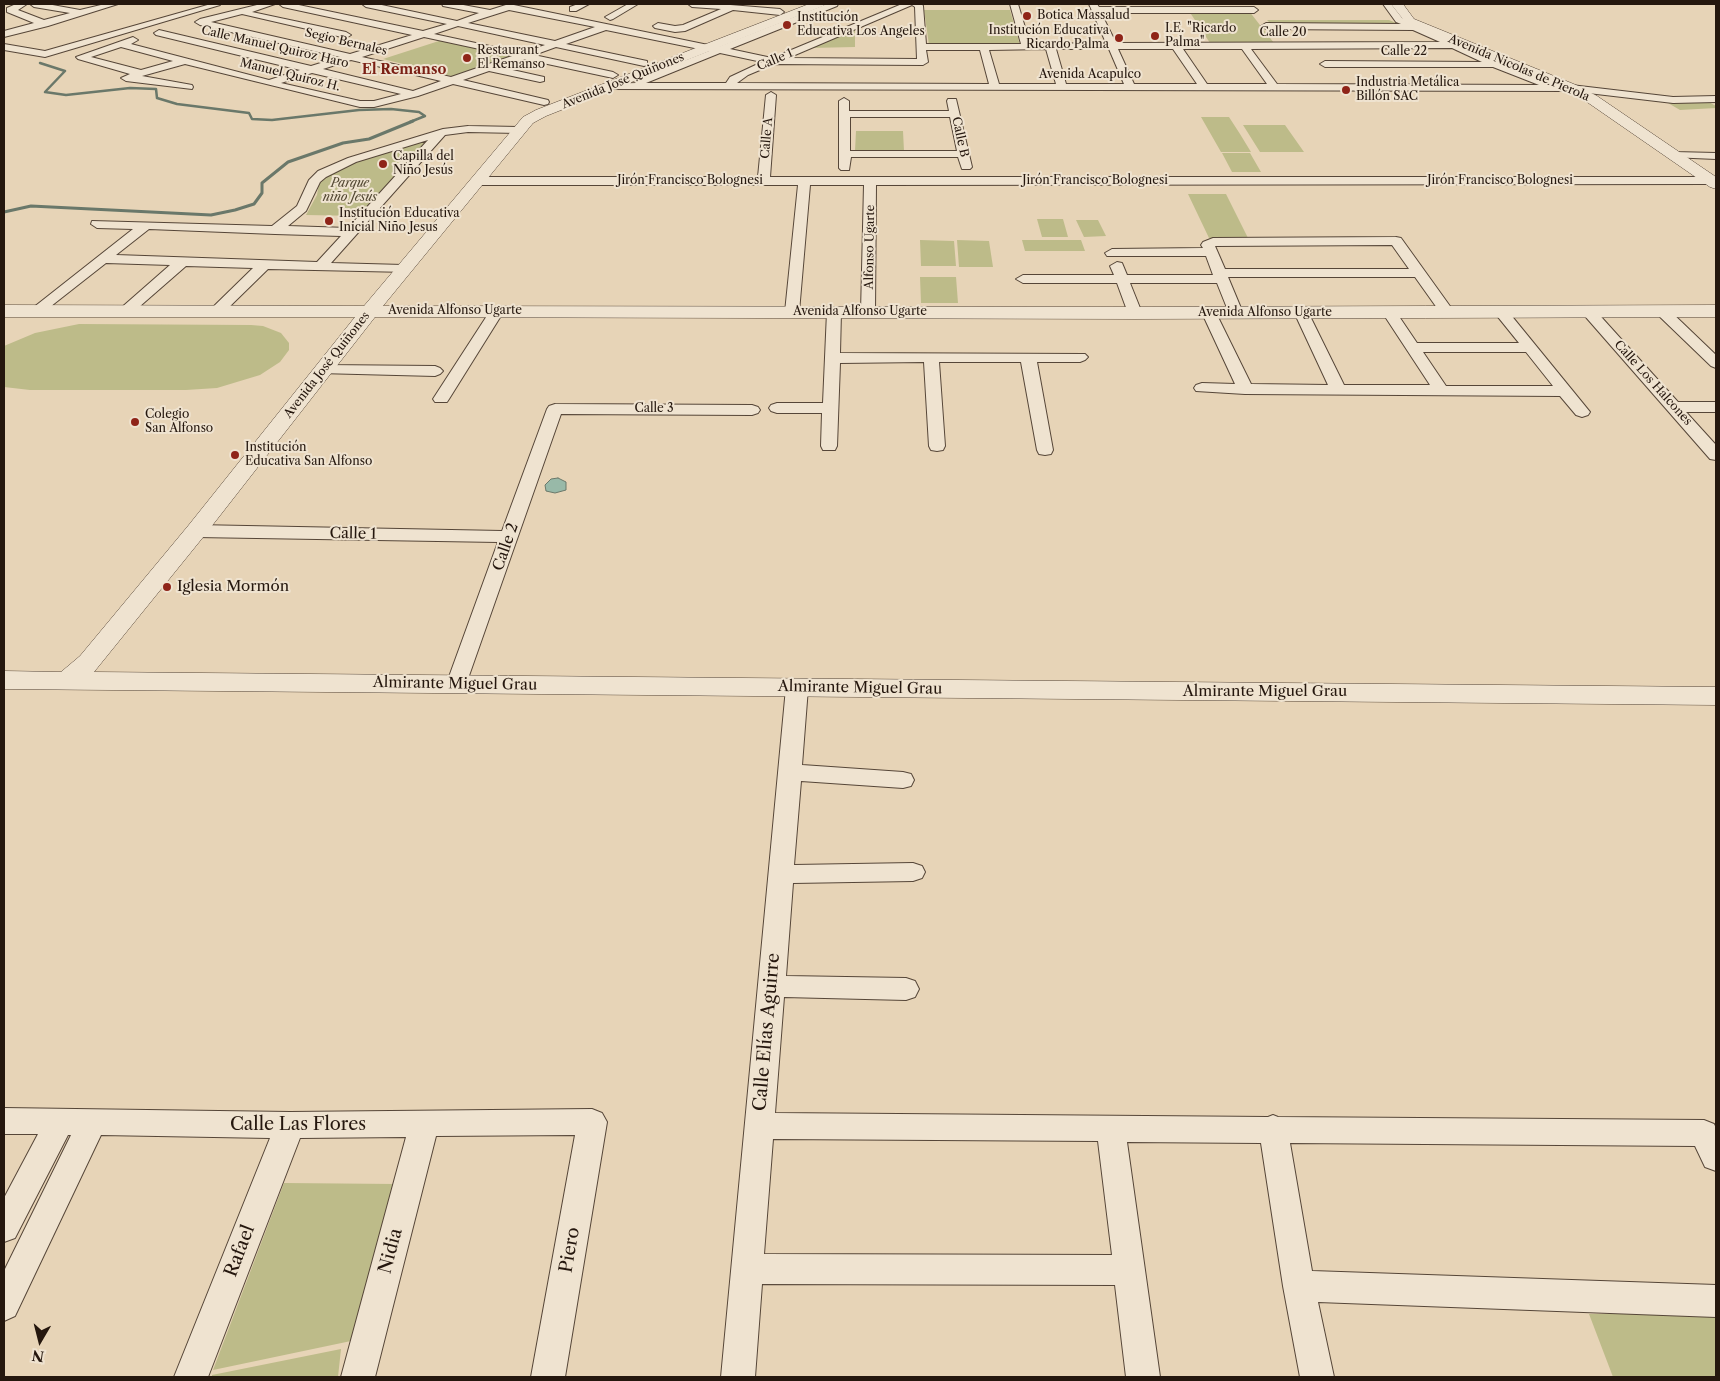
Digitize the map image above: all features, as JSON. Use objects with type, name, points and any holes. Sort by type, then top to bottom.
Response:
[{"type":"street","points":[[23,4],[10,10],[45,24]]},
{"type":"street","points":[[34,4],[54,7],[85,18]]},
{"type":"street","points":[[20,15],[67,4]]},
{"type":"street","points":[[4,46],[45,54],[207,7],[224,4]]},
{"type":"street","points":[[241,12],[271,4]]},
{"type":"street","name":"Avenida Acapulco","points":[[283,4],[522,56],[628,87],[732,87],[924,74],[995,88],[1571,88],[1673,100],[1716,99]]},
{"type":"street","points":[[366,4],[644,63]]},
{"type":"street","points":[[360,21],[419,4]]},
{"type":"street","points":[[446,4],[676,51]]},
{"type":"street","points":[[585,4],[568,9],[772,61],[924,74],[920,47],[909,6]]},
{"type":"street","name":"Manuel Quiroz H.","points":[[120,44],[269,83],[360,104],[389,102],[588,33],[603,18],[634,4]]},
{"type":"street","points":[[692,4],[731,8],[755,8],[779,15]]},
{"type":"street","points":[[755,8],[766,4]]},
{"type":"street","points":[[628,87],[715,47],[834,4]]},
{"type":"street","points":[[1014,4],[1026,46]]},
{"type":"street","points":[[1388,4],[1412,23]]},
{"type":"street","points":[[1397,4],[1412,23]]},
{"type":"street","name":"Avenida José Quiñones","points":[[9,683],[100,647],[196,531],[403,269],[528,120],[611,81],[715,47],[779,15],[804,5]]},
{"type":"street","points":[[184,6],[207,7]]},
{"type":"street","name":"Calle 1","points":[[732,87],[731,84],[738,76],[909,6]]},
{"type":"street","points":[[4,34],[67,18],[85,18],[104,7],[117,7]]},
{"type":"street","points":[[269,83],[509,7],[623,19]]},
{"type":"street","points":[[1131,88],[1094,7],[1184,13],[1252,7],[1282,45]]},
{"type":"street","points":[[660,16],[651,23],[682,29],[731,8]]},
{"type":"street","points":[[241,12],[346,35]]},
{"type":"street","name":"Segio Bernales","points":[[241,12],[196,23],[256,34],[544,102]]},
{"type":"street","points":[[256,34],[327,14]]},
{"type":"street","points":[[146,16],[162,20]]},
{"type":"street","points":[[683,18],[700,21]]},
{"type":"street","points":[[1264,23],[1412,23]]},
{"type":"street","points":[[1264,23],[1412,23]]},
{"type":"street","name":"Avenida Nicolas de Pierola","points":[[1412,23],[1460,45],[1571,88],[1592,99],[1714,183]]},
{"type":"street","points":[[104,27],[123,31]]},
{"type":"street","points":[[139,74],[80,57],[175,28]]},
{"type":"street","points":[[23,29],[49,35]]},
{"type":"street","name":"Calle Manuel Quiroz Haro","points":[[151,35],[228,49],[414,94]]},
{"type":"street","points":[[228,49],[268,37]]},
{"type":"street","points":[[66,39],[83,43]]},
{"type":"street","name":"Calle 20","points":[[920,47],[1176,46],[1203,42],[1244,45],[1460,45]]},
{"type":"street","points":[[1244,45],[1274,87]]},
{"type":"street","points":[[1308,45],[1345,87]]},
{"type":"street","points":[[1460,45],[1498,65],[1555,88]]},
{"type":"street","points":[[1050,46],[1062,88]]},
{"type":"street","points":[[1176,46],[1205,88]]},
{"type":"street","points":[[984,47],[995,88]]},
{"type":"street","points":[[184,61],[126,78],[160,81],[188,87]]},
{"type":"street","name":"Calle 22","points":[[1325,64],[1512,64]]},
{"type":"street","points":[[488,68],[540,79]]},
{"type":"street","name":"Calle B","points":[[950,94],[969,181]]},
{"type":"street","name":"Calle A","points":[[764,181],[771,95]]},
{"type":"street","points":[[844,96],[845,181]]},
{"type":"street","points":[[844,114],[955,114]]},
{"type":"street","points":[[275,230],[302,208],[312,185],[322,174],[365,155],[442,132],[468,129],[518,130]]},
{"type":"street","points":[[322,266],[442,132]]},
{"type":"street","points":[[845,154],[963,154]]},
{"type":"street","points":[[1674,155],[1716,156]]},
{"type":"street","name":"Jirón Francisco Bolognesi","points":[[478,181],[1714,183]]},
{"type":"street","points":[[792,312],[804,181]]},
{"type":"street","name":"Alfonso Ugarte","points":[[868,312],[870,181]]},
{"type":"street","points":[[97,224],[352,232]]},
{"type":"street","points":[[36,311],[144,226]]},
{"type":"street","points":[[1236,313],[1208,245],[1218,241],[1396,241],[1446,312]]},
{"type":"street","points":[[1135,313],[1110,246],[1211,252]]},
{"type":"street","points":[[102,259],[403,269]]},
{"type":"street","points":[[126,311],[182,262]]},
{"type":"street","points":[[217,311],[265,264]]},
{"type":"street","points":[[1023,279],[1419,273]]},
{"type":"street","name":"Avenida Alfonso Ugarte","points":[[4,311],[370,310],[1135,313],[1716,311]]},
{"type":"street","points":[[441,399],[497,311]]},
{"type":"street","points":[[829,446],[834,312]]},
{"type":"street","points":[[1301,312],[1338,389]]},
{"type":"street","points":[[1389,312],[1441,390]]},
{"type":"street","points":[[1501,312],[1582,412]]},
{"type":"street","name":"Calle Los Halcones","points":[[1588,312],[1716,455]]},
{"type":"street","points":[[1663,312],[1716,363]]},
{"type":"street","points":[[1210,313],[1245,389]]},
{"type":"street","points":[[1412,347],[1531,348]]},
{"type":"street","points":[[1028,357],[1045,450]]},
{"type":"street","points":[[832,358],[1080,357]]},
{"type":"street","points":[[931,358],[937,446]]},
{"type":"street","points":[[324,370],[435,371]]},
{"type":"street","points":[[1202,388],[1565,391]]},
{"type":"street","points":[[1673,406],[1716,407]]},
{"type":"street","points":[[777,408],[831,408]]},
{"type":"street","name":"Calle 3","points":[[555,409],[752,410]]},
{"type":"street","name":"Calle 2","points":[[457,684],[555,409]]},
{"type":"street","name":"Calle 1","points":[[196,531],[510,537]]},
{"type":"street","points":[[66,681],[88,662],[100,647]]},
{"type":"street","name":"Almirante Miguel Grau","points":[[9,683],[66,681],[1716,696]]},
{"type":"street","name":"Calle Elías Aguirre","points":[[738,1377],[797,688]]},
{"type":"street","points":[[789,772],[903,780]]},
{"type":"street","points":[[781,874],[912,872]]},
{"type":"street","points":[[771,986],[906,989]]},
{"type":"street","name":"Calle Las Flores","points":[[4,1121],[290,1125],[592,1122]]},
{"type":"street","name":"Piero","points":[[548,1377],[592,1122]]},
{"type":"street","points":[[4,1228],[59,1123]]},
{"type":"street","points":[[4,1305],[92,1123]]},
{"type":"street","name":"Rafael","points":[[191,1377],[290,1125]]},
{"type":"street","name":"Nidia","points":[[358,1377],[424,1125]]},
{"type":"street","points":[[759,1126],[1273,1128],[1704,1133],[1716,1158]]},
{"type":"street","points":[[1110,1128],[1142,1377]]},
{"type":"street","points":[[1273,1128],[1299,1286],[1317,1377]]},
{"type":"street","points":[[747,1268],[1128,1270]]},
{"type":"street","points":[[1299,1286],[1716,1301]]},
{"type":"green space","points":[[924,10],[1010,10],[1020,45],[929,45]]},
{"type":"green space","points":[[1189,11],[1249,11],[1274,43],[1210,43]]},
{"type":"green space","points":[[1267,20],[1389,20],[1401,25],[1271,24]]},
{"type":"green space","points":[[855,30],[855,47],[809,48]]},
{"type":"green space","points":[[442,40],[511,55],[503,60],[455,77],[383,59]]},
{"type":"green space","points":[[1707,101],[1716,106],[1716,108],[1680,110],[1668,103]]},
{"type":"green space","points":[[1201,117],[1229,117],[1251,152],[1221,152]]},
{"type":"green space","points":[[1243,125],[1285,125],[1304,152],[1260,152]]},
{"type":"green space","points":[[856,131],[903,131],[904,151],[855,151]]},
{"type":"green space","name":"Parque niño Jesús","points":[[427,140],[430,142],[361,216],[306,215],[317,195],[319,183],[324,176],[340,167],[377,153]]},
{"type":"green space","points":[[1222,153],[1250,153],[1261,172],[1232,172]]},
{"type":"green space","points":[[1188,194],[1226,194],[1248,238],[1209,238]]},
{"type":"green space","points":[[1037,219],[1063,219],[1068,237],[1042,237]]},
{"type":"green space","points":[[1076,220],[1098,220],[1106,236],[1084,237]]},
{"type":"green space","points":[[920,240],[954,241],[956,266],[921,266]]},
{"type":"green space","points":[[957,240],[989,241],[993,267],[959,267]]},
{"type":"green space","points":[[1022,240],[1081,240],[1085,251],[1025,251]]},
{"type":"green space","points":[[920,277],[956,277],[958,303],[921,303]]},
{"type":"green space","points":[[79,324],[263,326],[281,333],[289,343],[289,350],[280,362],[260,375],[217,388],[186,390],[30,390],[4,387],[4,346],[35,333]]},
{"type":"green space","points":[[284,1183],[396,1184],[351,1341],[213,1370]]},
{"type":"green space","points":[[1589,1314],[1716,1314],[1716,1377],[1613,1377]]},
{"type":"green space","points":[[341,1349],[338,1377],[212,1377],[212,1375]]},
{"type":"shaded area","points":[[558,478],[566,482],[566,490],[555,493],[546,491],[545,485],[551,479]]},
{"type":"waterway","points":[[40,63],[65,71],[45,92],[66,95],[130,88],[156,89],[157,98],[177,104],[249,113],[252,119],[272,120],[359,110],[391,109],[419,112],[425,116],[410,122]]},
{"type":"waterway","points":[[4,212],[31,206],[211,215],[235,210],[254,204],[262,193],[262,183],[288,162],[343,143],[369,139],[413,121]]},
{"type":"place","name":"Botica Massalud","points":[[1027,16]]},
{"type":"place","name":"Institución Educativa Los Angeles","points":[[787,25]]},
{"type":"place","name":"I.E. \"Ricardo Palma\"","points":[[1155,36]]},
{"type":"place","name":"Institución Educativa Ricardo Palma","points":[[1119,38]]},
{"type":"place","name":"Restaurant El Remanso","points":[[467,58]]},
{"type":"place","name":"Industria Metálica Billón SAC","points":[[1346,90]]},
{"type":"place","name":"Capilla del Niño Jesús","points":[[383,164]]},
{"type":"place","name":"Institución Educativa Inicial Niño Jesus","points":[[329,221]]},
{"type":"place","name":"Colegio San Alfonso","points":[[135,422]]},
{"type":"place","name":"Institución Educativa San Alfonso","points":[[235,455]]},
{"type":"place","name":"Iglesia Mormón","points":[[167,587]]},
{"type":"district","name":"El Remanso","points":[[404,70]]}]
